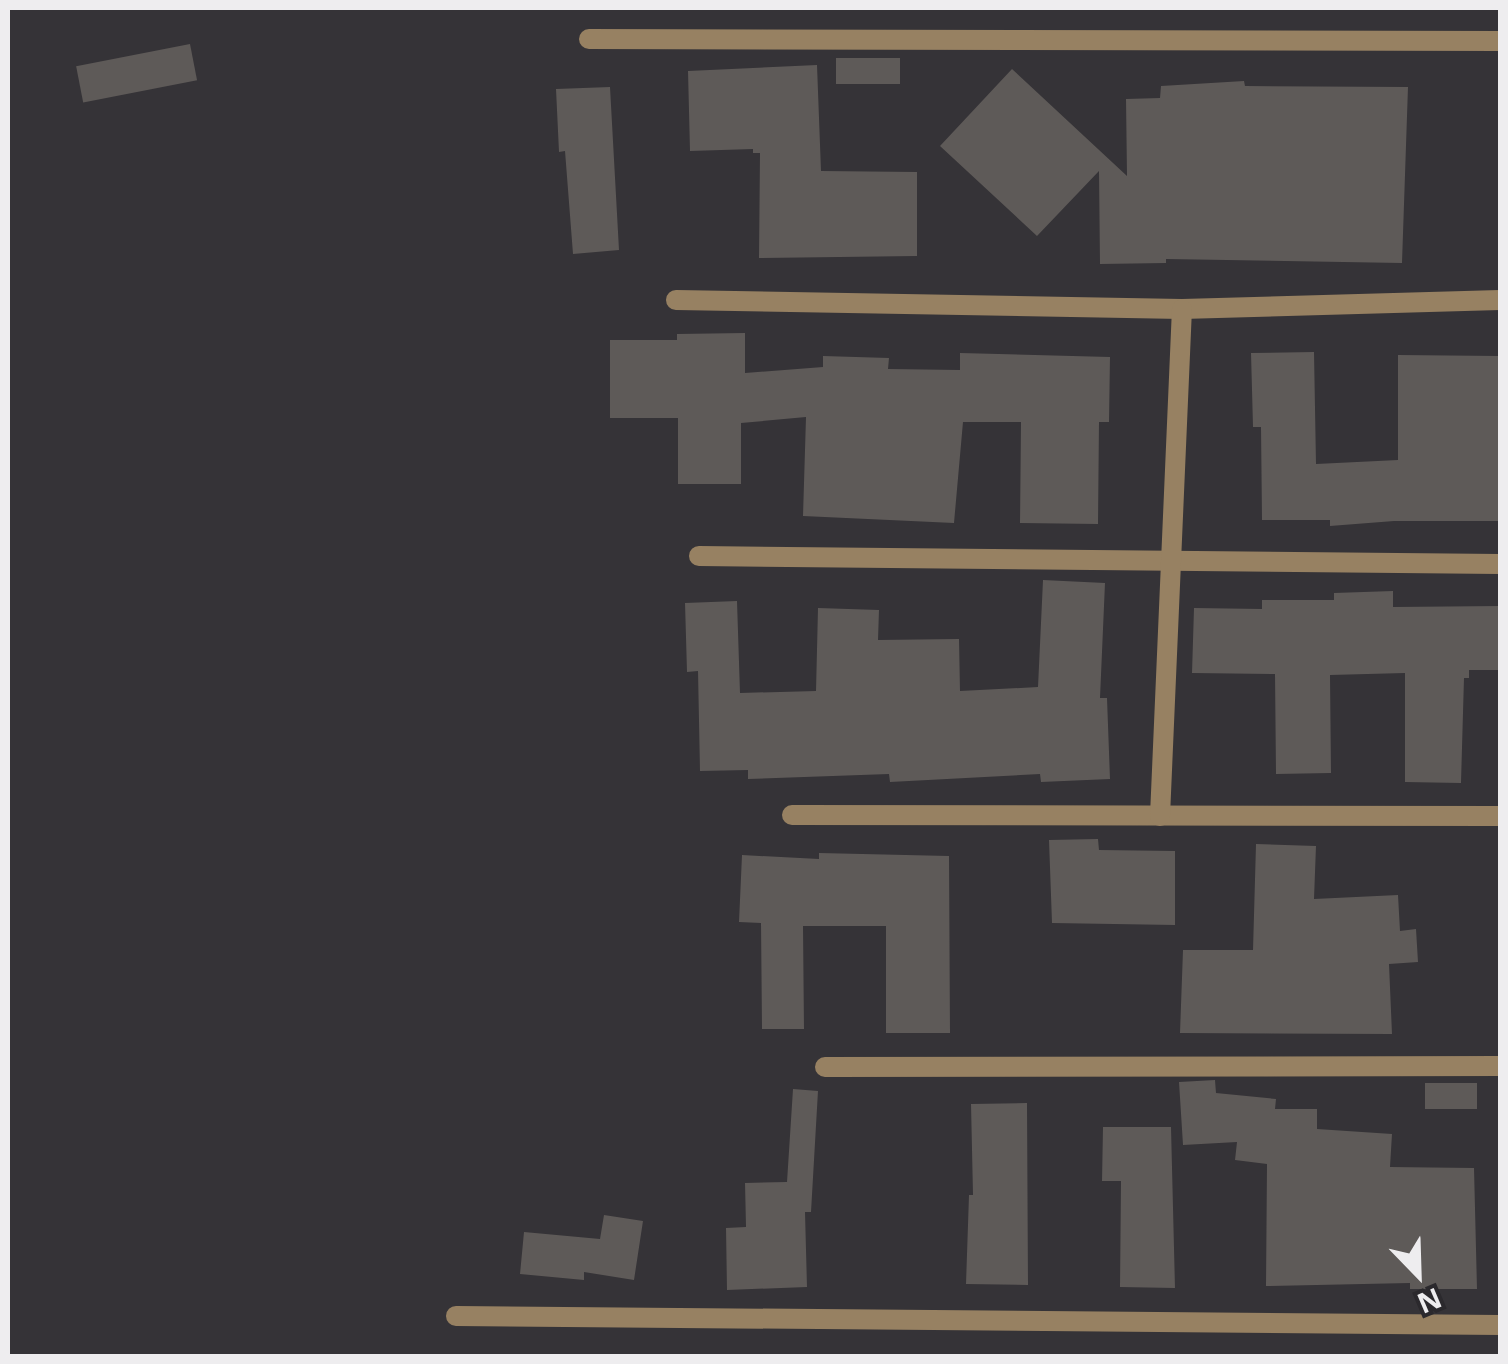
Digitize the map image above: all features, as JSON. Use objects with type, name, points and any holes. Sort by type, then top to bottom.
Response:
[{"type":"street","points":[[589,40],[1500,41]]},
{"type":"street","points":[[676,300],[1182,309],[1500,300]]},
{"type":"street","points":[[1160,816],[1182,309]]},
{"type":"street","points":[[699,556],[1500,564]]},
{"type":"street","points":[[792,815],[1500,816]]},
{"type":"street","points":[[825,1068],[1500,1066]]},
{"type":"street","points":[[456,1316],[1500,1324]]},
{"type":"building","points":[[190,44],[197,80],[83,102],[76,66]]},
{"type":"building","points":[[836,58],[900,58],[900,84],[836,84]]},
{"type":"building","points":[[817,65],[821,171],[917,172],[917,256],[759,258],[760,153],[753,153],[753,149],[690,151],[688,71]]},
{"type":"building","points":[[1012,69],[1127,176],[1126,99],[1160,98],[1161,86],[1244,81],[1245,86],[1408,87],[1402,263],[1166,259],[1166,263],[1100,264],[1099,171],[1037,236],[940,146]]},
{"type":"building","points":[[610,87],[619,250],[573,254],[565,151],[559,152],[556,89]]},
{"type":"building","points":[[745,333],[745,373],[823,367],[823,356],[889,358],[888,369],[960,370],[960,353],[1110,357],[1109,422],[1099,422],[1098,524],[1020,523],[1021,422],[963,422],[954,523],[803,516],[806,417],[741,423],[741,484],[678,484],[678,418],[610,418],[610,340],[677,340],[677,334]]},
{"type":"building","points":[[1314,352],[1316,464],[1398,460],[1398,355],[1500,356],[1500,521],[1394,521],[1330,526],[1330,520],[1262,520],[1261,427],[1253,427],[1251,353]]},
{"type":"building","points":[[1043,580],[1105,583],[1100,698],[1107,698],[1110,779],[1041,782],[1040,774],[890,782],[889,774],[748,779],[748,770],[700,771],[698,671],[687,672],[685,603],[737,601],[740,693],[816,691],[818,608],[879,610],[878,640],[959,639],[960,691],[1038,687]]},
{"type":"building","points":[[1393,591],[1393,607],[1500,606],[1500,670],[1469,670],[1469,678],[1464,678],[1461,783],[1405,782],[1405,673],[1330,675],[1331,773],[1276,774],[1275,674],[1192,673],[1194,608],[1262,609],[1262,600],[1334,600],[1334,593]]},
{"type":"building","points":[[1098,839],[1099,850],[1175,851],[1175,925],[1052,923],[1049,840]]},
{"type":"building","points":[[1256,844],[1316,846],[1314,899],[1398,895],[1400,931],[1416,929],[1418,962],[1389,964],[1392,1034],[1180,1033],[1183,950],[1253,950]]},
{"type":"building","points":[[819,853],[949,856],[950,1033],[886,1033],[886,926],[803,926],[804,1029],[762,1029],[761,923],[739,922],[742,855],[819,859]]},
{"type":"building","points":[[1215,1080],[1216,1093],[1276,1099],[1275,1109],[1317,1109],[1317,1129],[1392,1134],[1390,1167],[1474,1168],[1477,1289],[1410,1289],[1410,1283],[1266,1286],[1267,1164],[1235,1160],[1237,1142],[1183,1145],[1179,1082]]},
{"type":"building","points":[[1425,1083],[1477,1083],[1477,1109],[1425,1109]]},
{"type":"building","points":[[793,1089],[818,1091],[811,1212],[805,1212],[807,1287],[727,1290],[726,1228],[746,1227],[745,1183],[787,1182]]},
{"type":"building","points":[[1027,1103],[1028,1285],[966,1284],[969,1195],[973,1195],[971,1104]]},
{"type":"building","points":[[1103,1127],[1171,1127],[1175,1288],[1120,1287],[1121,1181],[1102,1181]]},
{"type":"building","points":[[604,1215],[643,1221],[634,1280],[584,1272],[584,1280],[520,1274],[524,1232],[600,1239]]}]
